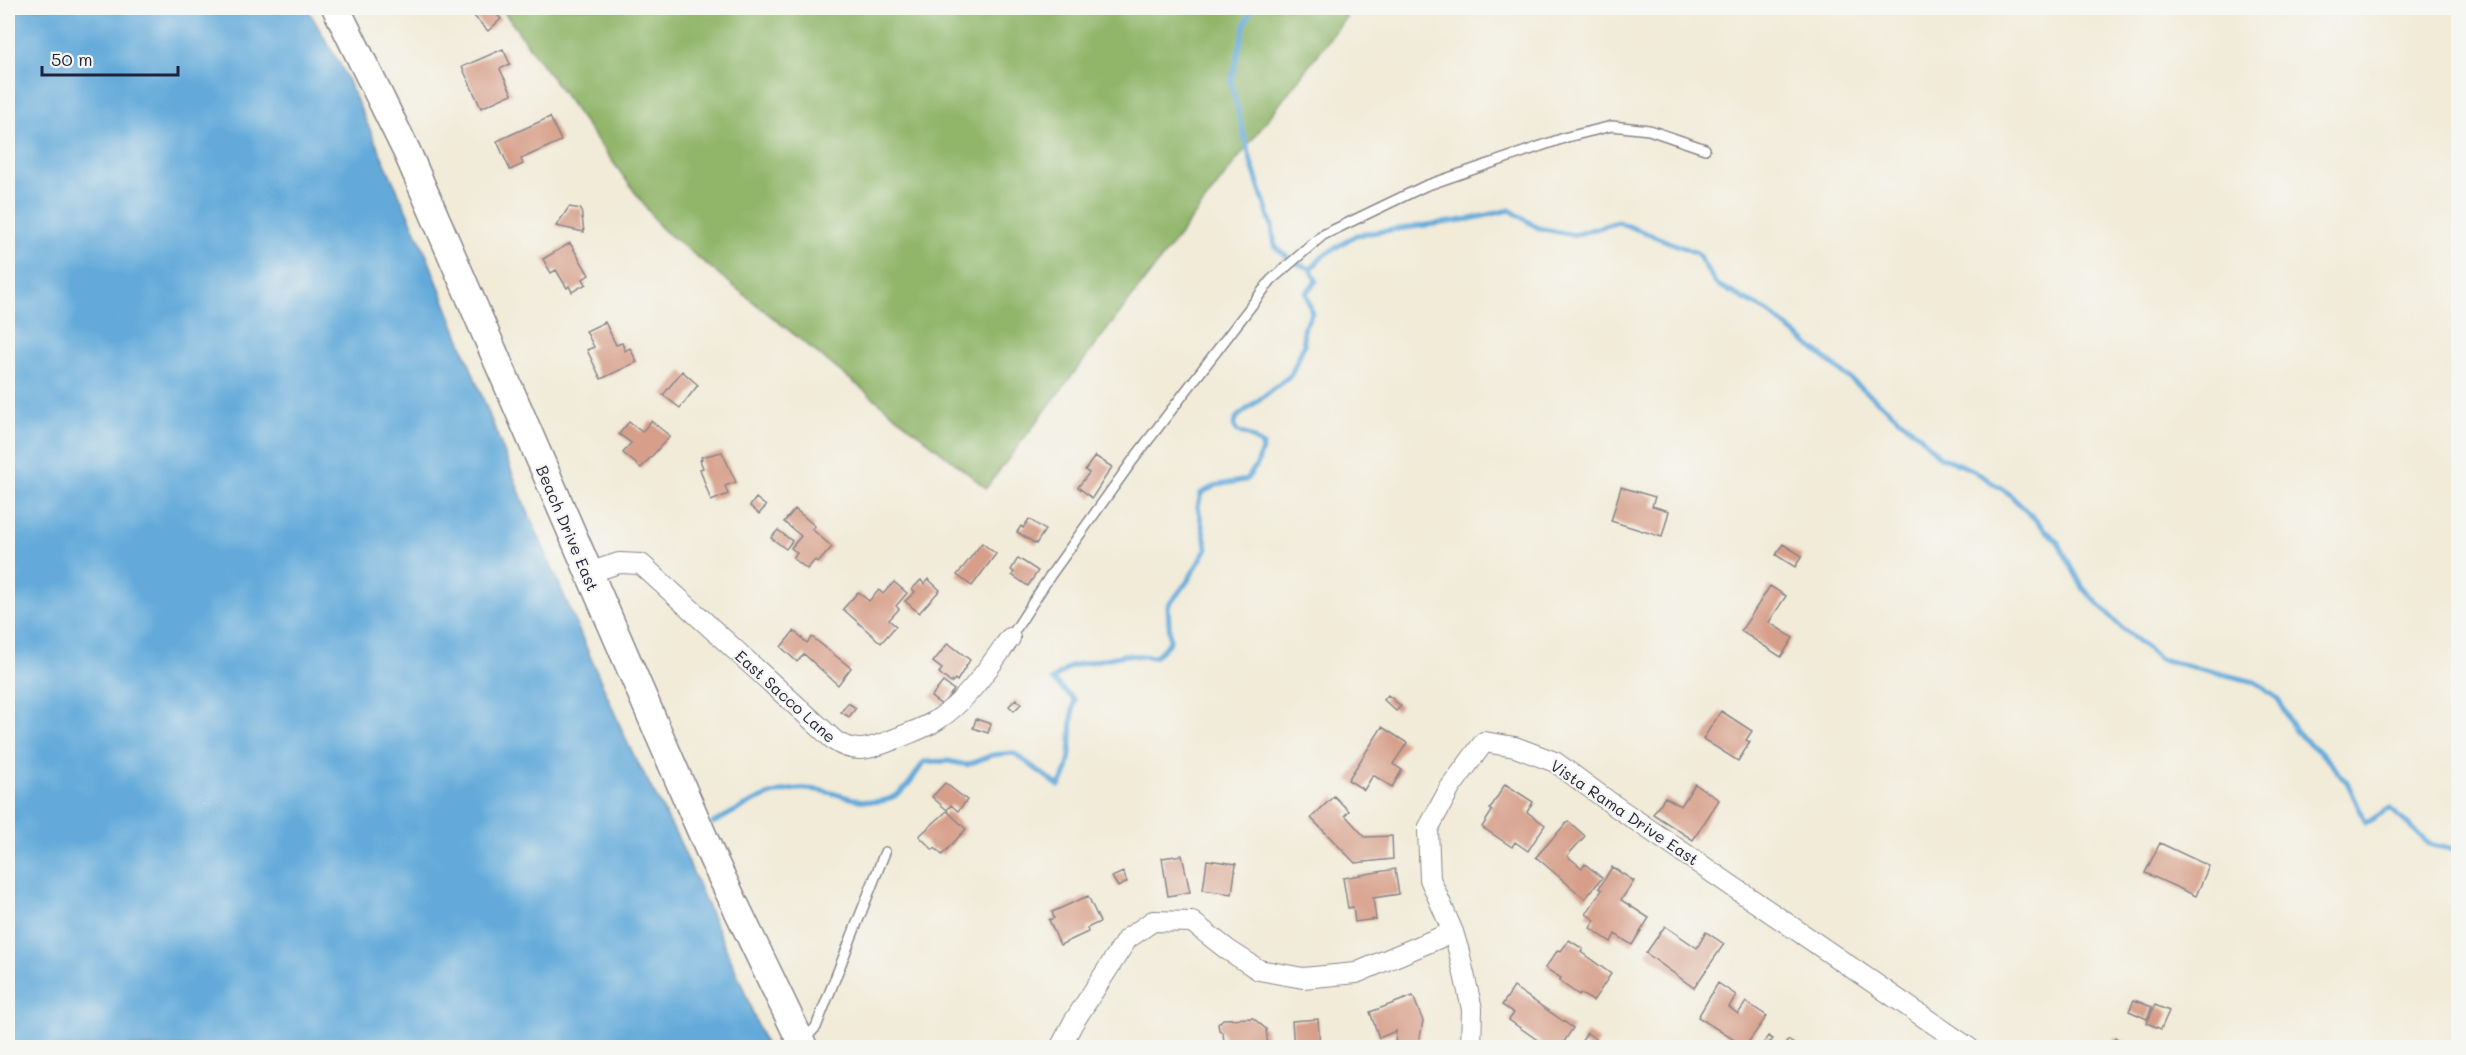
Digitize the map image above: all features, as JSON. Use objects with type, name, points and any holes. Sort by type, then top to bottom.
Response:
[{"type":"main road","name":"Beach Drive East","points":[[336,8],[407,152],[713,859],[803,1045]]},
{"type":"street","name":"East Sacco Lane","points":[[588,573],[619,563],[641,564],[835,741],[845,748],[856,750],[872,748],[934,722],[946,714],[980,680],[1010,638]]},
{"type":"street","name":"Vista Rama Drive East","points":[[1471,1047],[1472,1009],[1453,932],[1430,879],[1428,829],[1450,788],[1484,742],[1515,747],[1555,762],[1615,806],[1969,1047]]},
{"type":"street","points":[[1060,1047],[1127,939],[1153,921],[1192,921],[1228,950],[1259,970],[1303,978],[1356,973],[1453,932]]},
{"type":"lane","points":[[1010,638],[1050,576],[1133,460],[1271,280],[1323,235],[1425,186],[1567,137],[1611,126],[1649,130],[1706,149]]},
{"type":"lane","points":[[803,1045],[816,1027],[885,852]]},
{"type":"green space","points":[[501,8],[1353,8],[986,488],[661,228]]},
{"type":"water","points":[[8,8],[307,8],[342,68],[427,256],[524,503],[628,744],[678,838],[744,990],[766,1047],[8,1047]]},
{"type":"building","points":[[479,8],[491,8],[501,19],[488,31],[472,14]]},
{"type":"building","points":[[503,49],[510,64],[500,69],[512,94],[481,108],[462,67]]},
{"type":"building","points":[[550,117],[561,141],[521,159],[523,164],[510,170],[497,141]]},
{"type":"building","points":[[569,207],[581,209],[584,232],[556,226]]},
{"type":"building","points":[[570,243],[589,275],[583,279],[586,284],[572,292],[556,270],[551,273],[543,259]]},
{"type":"building","points":[[605,322],[616,345],[622,343],[625,351],[630,348],[637,362],[601,379],[587,350],[594,347],[586,331]]},
{"type":"building","points":[[682,371],[698,385],[680,408],[663,395]]},
{"type":"building","points":[[651,421],[670,436],[641,468],[623,453],[631,443],[619,434],[629,422],[642,432]]},
{"type":"building","points":[[722,452],[736,482],[725,486],[728,494],[711,501],[700,469],[703,468],[700,460],[701,457]]},
{"type":"building","points":[[1095,456],[1112,467],[1092,498],[1078,487],[1089,473],[1085,470]]},
{"type":"building","points":[[1621,487],[1655,497],[1652,506],[1669,511],[1662,537],[1611,521]]},
{"type":"building","points":[[756,498],[766,506],[759,514],[750,506]]},
{"type":"building","points":[[795,509],[815,526],[812,529],[832,547],[818,563],[815,560],[807,569],[793,558],[797,553],[791,548],[801,536],[784,522]]},
{"type":"building","points":[[1029,519],[1045,530],[1036,544],[1017,532]]},
{"type":"building","points":[[778,530],[792,541],[786,549],[771,538]]},
{"type":"building","points":[[982,543],[996,554],[972,586],[957,575]]},
{"type":"building","points":[[1783,544],[1802,556],[1795,567],[1776,555]]},
{"type":"building","points":[[1018,558],[1038,571],[1028,586],[1012,575],[1014,572],[1011,570]]},
{"type":"building","points":[[928,579],[940,590],[919,613],[905,601],[915,592],[912,589],[921,580],[924,584]]},
{"type":"building","points":[[894,582],[907,593],[896,606],[899,609],[889,620],[896,626],[881,643],[843,609],[858,592],[869,601],[879,590],[883,594]]},
{"type":"building","points":[[1770,586],[1786,596],[1769,622],[1793,638],[1781,657],[1741,631]]},
{"type":"building","points":[[794,631],[807,643],[812,637],[851,668],[838,685],[804,654],[797,662],[781,647]]},
{"type":"building","points":[[948,643],[970,660],[957,681],[955,679],[951,683],[939,673],[942,669],[933,662]]},
{"type":"building","points":[[943,682],[954,690],[942,705],[931,697]]},
{"type":"building","points":[[1388,695],[1401,706],[1396,711],[1384,700]]},
{"type":"building","points":[[1016,699],[1021,704],[1014,711],[1009,706]]},
{"type":"building","points":[[848,703],[856,708],[849,717],[841,712]]},
{"type":"building","points":[[1721,711],[1752,731],[1746,740],[1750,742],[1738,761],[1703,739]]},
{"type":"building","points":[[976,719],[991,724],[988,733],[973,728]]},
{"type":"building","points":[[1382,727],[1407,743],[1393,764],[1402,770],[1392,787],[1373,775],[1364,790],[1348,780]]},
{"type":"building","points":[[945,783],[967,800],[958,811],[951,805],[947,810],[932,797]]},
{"type":"building","points":[[1505,784],[1533,802],[1527,812],[1545,825],[1528,851],[1515,842],[1512,847],[1482,827]]},
{"type":"building","points":[[1695,784],[1719,800],[1693,840],[1653,814],[1665,797],[1681,806]]},
{"type":"building","points":[[1334,796],[1349,811],[1345,815],[1365,837],[1392,836],[1393,859],[1355,863],[1311,818]]},
{"type":"building","points":[[947,811],[966,829],[942,855],[935,848],[933,850],[919,836]]},
{"type":"building","points":[[1568,821],[1585,836],[1567,856],[1582,868],[1585,864],[1602,878],[1585,899],[1536,857]]},
{"type":"building","points":[[2160,843],[2209,866],[2196,896],[2145,873]]},
{"type":"building","points":[[1182,855],[1190,892],[1168,896],[1162,858]]},
{"type":"building","points":[[1207,860],[1236,864],[1232,894],[1203,890]]},
{"type":"building","points":[[1612,867],[1634,881],[1621,900],[1649,918],[1632,945],[1615,934],[1611,942],[1590,928],[1595,920],[1586,914],[1602,890],[1599,888]]},
{"type":"building","points":[[1395,869],[1399,894],[1373,898],[1376,919],[1355,922],[1353,907],[1348,908],[1343,878]]},
{"type":"building","points":[[1123,872],[1127,882],[1118,887],[1112,877]]},
{"type":"building","points":[[1088,896],[1100,922],[1087,928],[1088,932],[1060,945],[1049,920],[1054,918],[1052,912]]},
{"type":"building","points":[[1665,926],[1697,948],[1706,932],[1724,944],[1694,988],[1646,953]]},
{"type":"building","points":[[1569,940],[1583,949],[1581,952],[1611,974],[1593,1001],[1580,993],[1579,995],[1559,981],[1561,978],[1545,968],[1558,950],[1561,951]]},
{"type":"building","points":[[1718,983],[1736,995],[1729,1007],[1738,1014],[1746,1002],[1767,1016],[1745,1047],[1698,1017]]},
{"type":"building","points":[[1514,987],[1573,1028],[1560,1048],[1549,1048],[1509,1020],[1514,1013],[1502,1005]]},
{"type":"building","points":[[1413,996],[1423,1021],[1418,1048],[1395,1046],[1396,1031],[1379,1038],[1370,1012]]},
{"type":"building","points":[[2134,1000],[2152,1007],[2147,1019],[2129,1011]]},
{"type":"building","points":[[2155,1005],[2169,1011],[2161,1029],[2147,1023]]},
{"type":"building","points":[[1253,1018],[1266,1029],[1268,1048],[1242,1048],[1234,1042],[1224,1042],[1223,1033],[1219,1030],[1218,1024],[1223,1019]]},
{"type":"building","points":[[1318,1019],[1320,1048],[1294,1048],[1292,1021]]},
{"type":"building","points":[[1587,1033],[1599,1041],[1594,1048],[1589,1048],[1581,1042]]},
{"type":"building","points":[[1768,1036],[1773,1039],[1768,1045],[1764,1042]]},
{"type":"building","points":[[2115,1038],[2138,1048],[2105,1048],[2107,1044],[2111,1047]]},
{"type":"building","points":[[1788,1040],[1800,1048],[1783,1048]]},
{"type":"waterway","points":[[1252,8],[1245,24],[1231,83],[1251,162],[1272,226],[1275,246],[1287,257]]},
{"type":"waterway","points":[[1311,269],[1324,255],[1356,235],[1470,219],[1510,210],[1538,228],[1574,235],[1618,222],[1697,253],[1716,284],[1767,311],[1919,435],[1940,457],[1973,470],[2008,493],[2058,542],[2083,588],[2120,626],[2160,659],[2255,682],[2278,699],[2295,731],[2325,757],[2347,782],[2366,823],[2390,808],[2429,844],[2458,851]]},
{"type":"waterway","points":[[713,823],[759,799],[795,789],[821,790],[870,802],[882,801],[894,797],[905,788],[924,762],[948,761],[967,765],[992,755],[1014,753],[1059,786],[1068,766],[1075,700],[1052,680],[1071,666],[1125,655],[1155,657],[1170,642],[1168,606],[1187,582],[1207,548],[1198,507],[1201,493],[1217,485],[1246,480],[1257,465],[1263,446],[1250,436],[1237,431],[1234,425],[1237,417],[1291,375],[1304,345],[1303,329],[1312,313],[1306,293],[1316,281],[1311,269],[1296,263]]}]
